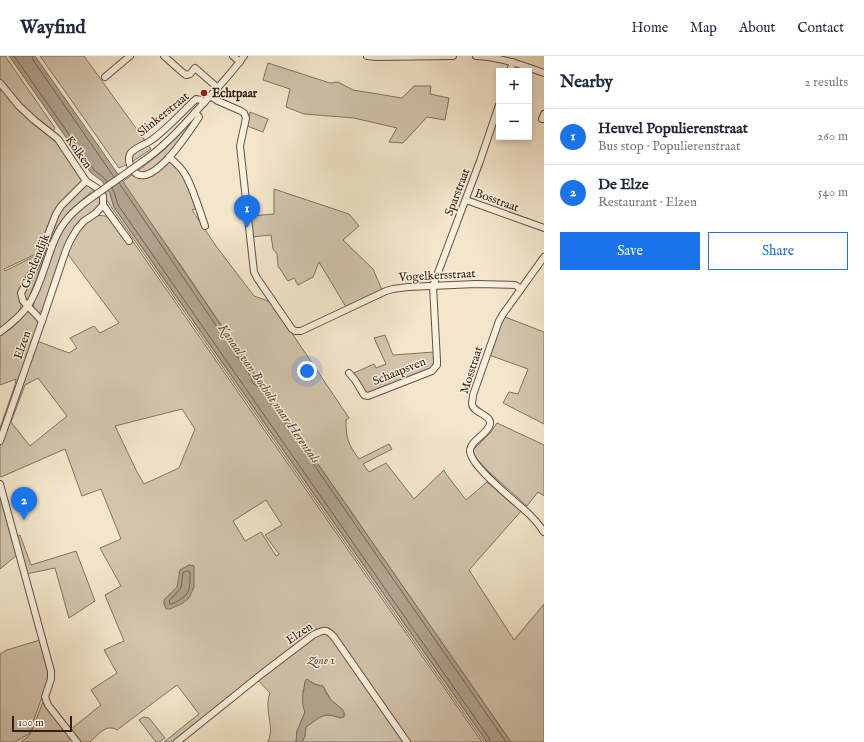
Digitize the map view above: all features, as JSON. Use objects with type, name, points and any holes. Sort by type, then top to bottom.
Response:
[{"type":"street","points":[[118,56],[123,62]]},
{"type":"street","points":[[105,77],[130,56]]},
{"type":"street","points":[[164,56],[186,75],[190,74],[195,68],[218,88]]},
{"type":"street","points":[[233,56],[240,62]]},
{"type":"street","name":"Slinkerstraat","points":[[91,198],[165,144],[218,88],[244,56]]},
{"type":"street","points":[[367,56],[377,58],[453,56]]},
{"type":"street","points":[[476,56],[484,56],[512,62],[544,73]]},
{"type":"street","points":[[511,68],[512,62]]},
{"type":"street","name":"Kolken","points":[[0,83],[19,106],[58,140],[86,181],[61,206],[56,214],[36,264],[21,293],[23,301],[27,306]]},
{"type":"street","name":"Vogelkersstraat","points":[[210,96],[241,111],[246,115],[240,146],[254,272],[292,329],[295,331],[301,331],[386,291],[400,288],[476,284],[515,285],[521,288]]},
{"type":"street","name":"Slinkerstraat","points":[[195,112],[199,117],[170,156],[147,175],[138,174],[132,169],[129,157],[132,151],[156,137],[196,99],[201,100],[204,103]]},
{"type":"street","name":"Sparstraat","points":[[433,286],[466,200],[496,114]]},
{"type":"street","points":[[170,156],[186,176],[205,226]]},
{"type":"street","points":[[86,181],[97,188],[103,196],[103,205],[129,241]]},
{"type":"street","name":"Gordendijk","points":[[0,332],[15,321],[27,306],[34,294],[56,236],[64,223],[75,210],[91,198]]},
{"type":"street","name":"Bosstraat","points":[[466,200],[544,228]]},
{"type":"street","points":[[42,321],[70,241],[84,221],[96,213],[103,205]]},
{"type":"street","points":[[96,213],[111,216]]},
{"type":"street","name":"Mosstraat","points":[[544,257],[499,321],[473,395],[472,404],[476,411],[488,418],[490,424],[471,446],[469,451],[470,455],[485,474],[532,516],[544,532]]},
{"type":"street","name":"Schaapsven","points":[[349,373],[364,395],[368,396],[434,369],[437,365],[437,361],[433,286]]},
{"type":"street","name":"Elzen","points":[[0,442],[42,321],[27,306]]},
{"type":"street","points":[[1,489],[52,676],[44,697],[71,739],[77,742]]},
{"type":"street","name":"Elzen","points":[[177,742],[263,673],[313,635],[323,630],[327,630],[334,637],[407,742]]},
{"type":"green space","points":[[0,56],[5,56],[55,128],[52,132],[35,119],[0,81]]},
{"type":"green space","points":[[40,56],[84,56],[151,149],[132,162],[119,168]]},
{"type":"green space","points":[[268,63],[330,83],[338,82],[353,90],[402,98],[414,86],[431,86],[430,94],[449,98],[445,120],[427,117],[403,143],[389,142],[397,128],[354,118],[304,114],[286,107],[290,89],[263,80]]},
{"type":"green space","points":[[0,86],[51,134],[82,178],[81,183],[54,215],[38,253],[4,269],[5,271],[33,257],[37,257],[19,293],[21,307],[19,311],[0,328]]},
{"type":"green space","points":[[250,112],[268,119],[263,132],[247,126]]},
{"type":"green space","points":[[195,117],[196,118],[165,160],[173,164],[184,177],[197,206],[192,210],[216,246],[254,296],[271,302],[349,418],[346,420],[347,437],[352,449],[359,459],[389,444],[392,449],[363,464],[369,472],[386,463],[414,499],[444,470],[466,500],[487,482],[522,510],[469,570],[514,640],[544,604],[544,742],[511,742],[122,182],[165,149]]},
{"type":"green space","points":[[84,185],[88,185],[95,189],[70,210],[57,227],[50,241],[28,299],[24,298],[24,289],[62,206]]},
{"type":"green space","points":[[274,189],[349,214],[359,226],[343,240],[373,269],[382,290],[346,307],[319,262],[313,277],[298,285],[294,278],[288,281],[278,266],[277,254],[273,249],[271,235],[252,237],[250,216],[274,214]]},
{"type":"green space","points":[[108,190],[114,207],[487,742],[484,742],[105,198]]},
{"type":"green space","points":[[100,196],[101,203],[99,207],[77,226],[43,311],[38,313],[33,309],[35,300],[56,244],[66,226],[76,214]]},
{"type":"green space","points":[[104,200],[482,742],[410,742],[331,629],[324,628],[315,631],[173,742],[164,742],[199,714],[177,685],[117,730],[113,728],[106,729],[99,733],[90,742],[79,742],[70,730],[101,705],[91,690],[117,673],[104,650],[124,641],[105,595],[121,586],[100,548],[121,539],[101,489],[82,496],[65,449],[1,477],[0,446],[37,341],[69,353],[77,348],[70,338],[94,326],[100,333],[119,323],[67,253],[80,228],[85,223],[96,215],[105,216],[111,219]],"holes":[[[38,378],[67,416],[30,446],[11,422],[25,385]],[[182,409],[195,429],[179,468],[144,484],[115,426]],[[266,500],[282,525],[265,535],[279,554],[276,556],[261,532],[245,541],[233,521]]]},
{"type":"green space","points":[[30,311],[39,320],[0,435],[0,428],[16,379],[0,385],[0,336],[13,327],[27,312]]},
{"type":"green space","points":[[505,317],[544,332],[544,424],[503,403],[509,392],[518,394],[528,369],[489,355],[502,320]]},
{"type":"green space","points":[[385,335],[393,355],[434,352],[433,364],[431,368],[368,393],[361,387],[354,373],[374,364],[376,368],[386,364],[374,338]]},
{"type":"green space","points":[[497,423],[544,445],[544,496],[538,492],[527,506],[487,470],[475,457],[473,452]]},
{"type":"green space","points":[[0,494],[17,555],[0,569]]},
{"type":"green space","points":[[20,535],[31,565],[76,551],[95,601],[69,618],[55,568],[26,574],[16,537]]},
{"type":"green space","name":"Zone 1","points":[[328,633],[405,742],[302,742],[305,736],[306,727],[318,718],[325,715],[340,718],[344,716],[344,712],[331,700],[323,686],[319,686],[311,682],[305,685],[303,690],[305,712],[297,731],[296,742],[268,742],[270,737],[268,701],[270,693],[258,680],[315,636]]},
{"type":"green space","points":[[40,640],[49,677],[29,734],[15,742],[0,742],[0,654],[7,650]]},
{"type":"green space","points":[[43,702],[71,737],[68,742],[21,742],[30,735]]},
{"type":"green space","points":[[143,717],[149,718],[165,738],[159,742],[156,742],[139,720]]},
{"type":"water","points":[[9,56],[35,56],[100,148],[257,378],[255,380],[258,383],[260,382],[270,395],[511,742],[487,742],[114,207],[110,193],[102,181],[91,173]]},
{"type":"water","points":[[189,565],[194,566],[194,587],[189,598],[183,603],[170,609],[166,609],[164,600],[177,587],[180,570]]},
{"type":"water","points":[[307,679],[314,684],[323,686],[331,700],[342,709],[344,712],[344,717],[340,718],[325,715],[318,718],[306,727],[305,736],[302,742],[296,742],[297,731],[305,712],[303,696],[305,681]]},
{"type":"place","name":"Echtpaar","points":[[204,93]]},
{"type":"place","name":"Heuvel Populierenstraat","points":[[247,228]]},
{"type":"place","name":"De Elze","points":[[24,520]]},
{"type":"water label","name":"Kanaal van Bocholt naar Herentals","points":[[270,393]]}]
